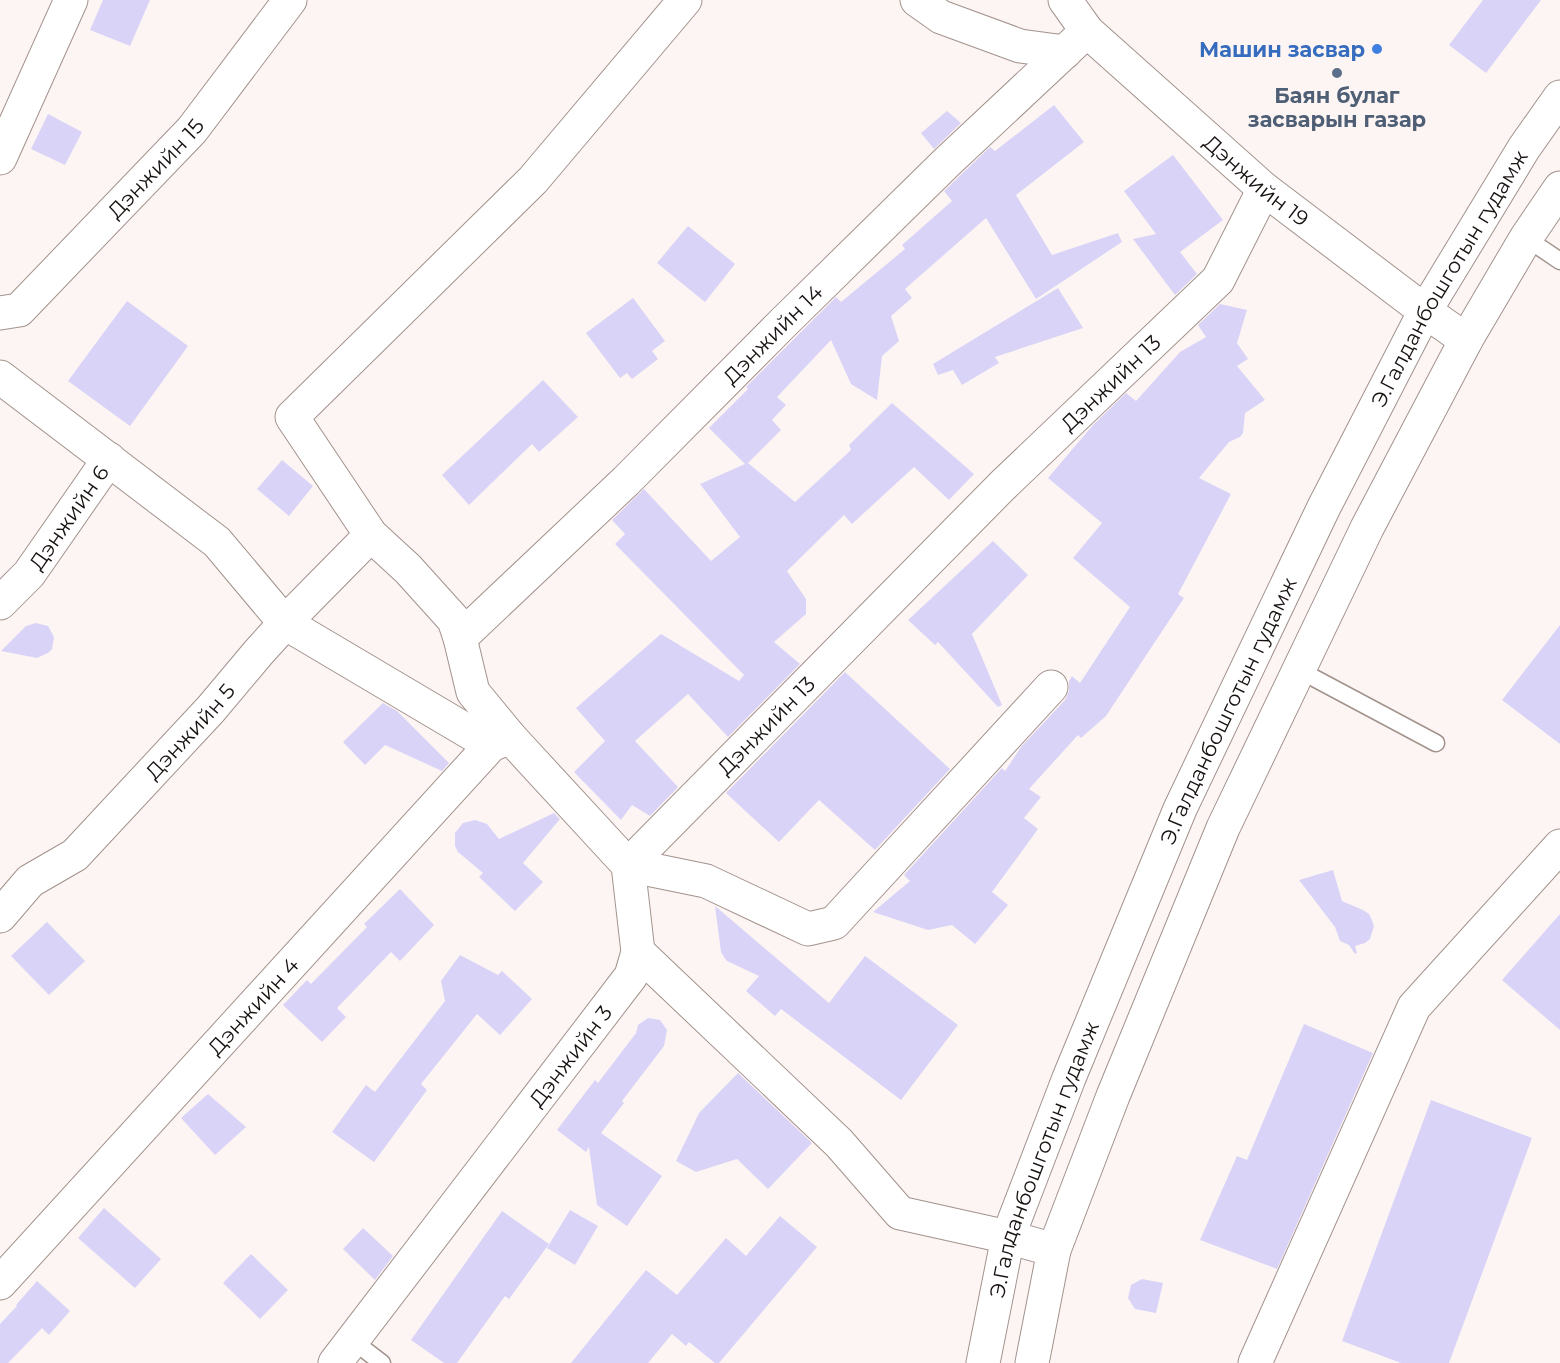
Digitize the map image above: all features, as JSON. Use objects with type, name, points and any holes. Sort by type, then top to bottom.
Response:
[{"type":"street","points":[[0,158],[71,0]]},
{"type":"street","name":"Дэнжийн 15","points":[[0,313],[19,310],[192,130],[290,0]]},
{"type":"street","points":[[500,741],[473,692],[454,620],[408,569],[371,535],[292,417],[533,180],[686,0]]},
{"type":"street","points":[[917,0],[941,17],[1020,46],[1076,41]]},
{"type":"street","name":"Дэнжийн 19","points":[[1065,0],[1076,41],[1264,189],[1466,340]]},
{"type":"street","name":"Дэнжийн 14","points":[[460,638],[626,482],[947,162],[1076,41]]},
{"type":"street","name":"Э.Галданбошготын гудамж","points":[[983,1363],[1008,1237],[1069,1078],[1180,808],[1324,507],[1425,311],[1524,148],[1560,97]]},
{"type":"street","name":"Дэнжийн 13","points":[[628,865],[1002,486],[1218,280],[1264,189]]},
{"type":"street","name":"Э.Галданбошготын гудамж","points":[[1032,1363],[1054,1250],[1113,1096],[1223,828],[1366,528],[1466,340],[1526,238],[1560,189]]},
{"type":"street","points":[[0,377],[217,542],[285,623],[500,741],[628,865],[706,881],[808,929],[834,922],[1051,687]]},
{"type":"street","name":"Дэнжийн 6","points":[[0,603],[29,574],[109,459]]},
{"type":"street","name":"Дэнжийн 5","points":[[0,916],[30,881],[75,855],[212,709],[285,623],[371,535]]},
{"type":"street","name":"Дэнжийн 4","points":[[0,1283],[500,741]]},
{"type":"street","points":[[1255,1363],[1414,1007],[1560,846]]},
{"type":"street","name":"Дэнжийн 3","points":[[344,1352],[632,976],[638,952],[628,865]]},
{"type":"street","points":[[638,952],[839,1143],[900,1213],[1008,1237],[1054,1250]]},
{"type":"lane","points":[[1526,238],[1560,261]]},
{"type":"lane","points":[[1299,670],[1436,743]]},
{"type":"lane","points":[[344,1352],[382,1363]]},
{"type":"building","points":[[103,0],[150,0],[130,46],[90,30]]},
{"type":"building","points":[[1483,0],[1541,0],[1486,73],[1449,45]]},
{"type":"building","points":[[1054,105],[1084,142],[1016,195],[1052,255],[1118,233],[1122,242],[1036,299],[986,218],[905,289],[912,298],[891,316],[899,341],[882,356],[877,400],[851,384],[831,340],[777,397],[786,405],[772,420],[781,430],[748,463],[795,502],[851,450],[849,445],[892,403],[974,474],[949,500],[914,467],[852,524],[844,515],[787,571],[806,599],[806,614],[774,642],[800,664],[728,737],[688,694],[635,741],[678,787],[650,816],[632,805],[621,820],[574,772],[605,741],[576,708],[661,634],[739,681],[744,675],[615,544],[625,534],[612,520],[644,489],[711,561],[740,537],[700,484],[745,464],[709,428],[748,389],[746,387],[836,297],[841,302],[905,249],[902,245],[952,201],[944,191],[990,147],[995,151]]},
{"type":"building","points":[[947,111],[961,123],[934,149],[921,133]]},
{"type":"building","points":[[48,114],[82,132],[65,165],[31,149]]},
{"type":"building","points":[[1173,155],[1223,220],[1180,252],[1197,274],[1175,295],[1133,239],[1156,234],[1124,191]]},
{"type":"building","points":[[688,226],[735,264],[705,302],[657,263]]},
{"type":"building","points":[[1058,288],[1083,328],[995,357],[999,363],[962,385],[953,370],[938,375],[933,364]]},
{"type":"building","points":[[633,298],[665,341],[652,351],[658,359],[632,379],[627,373],[620,378],[586,333]]},
{"type":"building","points":[[127,301],[188,346],[130,426],[68,381]]},
{"type":"building","points":[[1220,304],[1247,310],[1237,343],[1248,359],[1237,366],[1265,400],[1245,413],[1243,433],[1229,442],[1199,478],[1231,494],[1178,594],[1184,598],[1106,716],[1081,738],[1078,735],[1029,789],[1041,797],[1024,818],[1038,829],[992,892],[1008,905],[975,944],[952,925],[928,930],[873,912],[910,881],[904,875],[1002,768],[1005,771],[1021,747],[1065,700],[1072,676],[1080,683],[1130,607],[1073,558],[1102,523],[1048,478],[1093,425],[1126,393],[1136,401],[1180,352],[1206,337],[1198,325]]},
{"type":"building","points":[[543,380],[578,417],[539,452],[532,444],[469,505],[442,475]]},
{"type":"building","points":[[282,460],[313,486],[289,516],[257,489]]},
{"type":"building","points":[[993,541],[1028,575],[972,634],[1002,705],[998,707],[938,642],[935,645],[908,620]]},
{"type":"building","points":[[36,623],[48,626],[54,637],[52,649],[48,653],[37,658],[1,651],[26,626]]},
{"type":"building","points":[[1560,625],[1560,744],[1502,700]]},
{"type":"building","points":[[845,672],[950,769],[875,850],[819,800],[779,842],[726,793]]},
{"type":"building","points":[[383,703],[397,711],[449,763],[442,771],[385,745],[365,765],[343,742]]},
{"type":"building","points":[[554,813],[560,819],[523,863],[543,882],[515,911],[479,877],[483,873],[458,852],[455,846],[455,833],[463,823],[475,820],[487,824],[499,839]]},
{"type":"building","points":[[1333,870],[1342,901],[1369,914],[1374,926],[1370,939],[1355,946],[1357,953],[1355,954],[1349,945],[1340,941],[1335,927],[1299,880]]},
{"type":"building","points":[[400,889],[434,925],[400,961],[391,952],[337,1008],[346,1017],[322,1042],[283,1005],[307,980],[311,984],[367,927],[364,924]]},
{"type":"building","points":[[715,906],[829,1003],[865,956],[958,1025],[901,1100],[781,1009],[775,1016],[746,991],[759,976],[727,961],[724,957],[721,952]]},
{"type":"building","points":[[1560,914],[1560,1030],[1502,980]]},
{"type":"building","points":[[47,922],[85,961],[49,995],[11,956]]},
{"type":"building","points":[[460,955],[498,975],[502,971],[532,999],[500,1035],[477,1014],[421,1084],[427,1090],[374,1162],[332,1132],[366,1085],[375,1092],[445,1001],[441,981]]},
{"type":"building","points":[[648,1018],[660,1020],[667,1030],[664,1046],[601,1133],[662,1176],[627,1226],[597,1205],[589,1147],[586,1152],[557,1130],[595,1080],[598,1083],[636,1033],[638,1025]]},
{"type":"building","points":[[1304,1024],[1373,1053],[1277,1269],[1200,1240],[1237,1156],[1247,1160]]},
{"type":"building","points":[[738,1073],[812,1143],[768,1189],[737,1159],[696,1172],[676,1161],[699,1113]]},
{"type":"building","points":[[208,1094],[246,1127],[215,1155],[181,1118]]},
{"type":"building","points":[[1431,1100],[1532,1138],[1449,1363],[1401,1363],[1342,1341]]},
{"type":"building","points":[[104,1208],[161,1259],[135,1288],[78,1238]]},
{"type":"building","points":[[570,1210],[598,1226],[575,1265],[547,1248]]},
{"type":"building","points":[[502,1211],[549,1244],[509,1299],[505,1296],[457,1363],[444,1363],[411,1340]]},
{"type":"building","points":[[780,1216],[817,1247],[719,1363],[715,1363],[689,1342],[686,1346],[672,1334],[648,1363],[571,1363],[646,1270],[677,1295],[726,1238],[746,1256]]},
{"type":"building","points":[[363,1228],[393,1256],[375,1280],[343,1249]]},
{"type":"building","points":[[251,1254],[288,1290],[260,1319],[223,1283]]},
{"type":"building","points":[[1142,1279],[1163,1283],[1156,1313],[1135,1309],[1128,1298],[1131,1285]]},
{"type":"building","points":[[37,1281],[70,1311],[49,1335],[42,1328],[8,1363],[0,1363],[0,1324]]},
{"type":"place","name":"Машин засвар","points":[[1377,49]]},
{"type":"place","name":"Баян булаг засварын газар","points":[[1337,73]]}]
